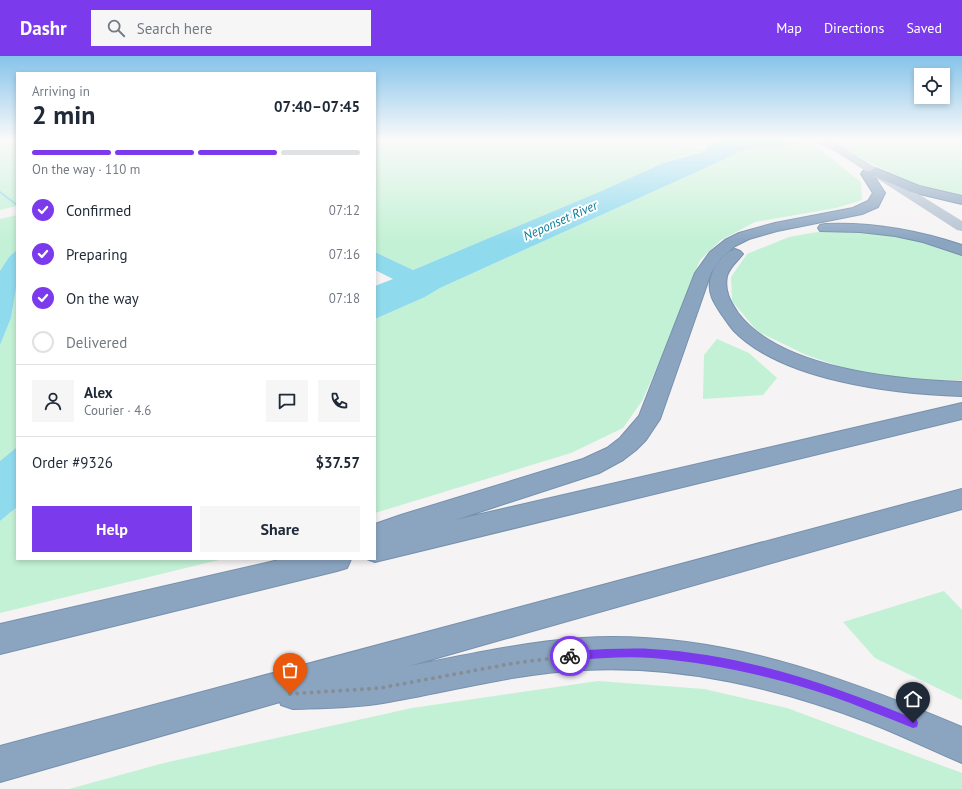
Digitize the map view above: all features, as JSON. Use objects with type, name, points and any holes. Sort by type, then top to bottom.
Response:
[{"type":"highway","points":[[376,536],[591,466],[622,449],[638,434],[649,419],[703,273],[712,258],[730,243],[756,231],[849,213],[868,207],[876,200],[878,193],[871,173]]},
{"type":"highway","points":[[872,173],[915,189],[962,200]]},
{"type":"highway","points":[[962,250],[917,236],[880,230],[841,227],[796,230],[762,239],[740,250],[730,258],[723,267],[717,284],[724,306],[742,327],[765,344],[794,360],[830,372],[874,382],[919,388],[962,389]]},
{"type":"highway","points":[[376,550],[962,411]]},
{"type":"highway","points":[[0,764],[962,499]]},
{"type":"highway","points":[[281,572],[312,560]]},
{"type":"highway","points":[[0,639],[333,560]]},
{"type":"highway","points":[[245,697],[380,688],[515,663],[562,656],[606,653],[651,654],[720,662],[788,678],[869,705],[962,745]]},
{"type":"main road","points":[[871,173],[962,227]]},
{"type":"main road","points":[[871,173],[962,235]]},
{"type":"green space","points":[[0,173],[16,173],[16,206],[0,210]]},
{"type":"green space","points":[[376,173],[640,173],[599,192],[413,270],[376,252]]},
{"type":"green space","points":[[694,173],[850,173],[861,182],[862,200],[836,208],[755,222],[721,240],[700,260],[672,333],[642,401],[623,428],[571,453],[376,513],[376,319],[425,297],[440,288]]},
{"type":"green space","points":[[890,173],[962,173],[962,196],[929,190]]},
{"type":"green space","points":[[16,215],[16,251],[9,257],[0,271],[0,219]]},
{"type":"green space","points":[[823,231],[862,231],[907,238],[954,250],[962,254],[962,380],[907,381],[862,374],[806,355],[757,331],[732,301],[731,277],[747,254],[789,237]]},
{"type":"green space","points":[[16,288],[16,448],[0,461],[0,345],[11,318]]},
{"type":"green space","points":[[717,339],[749,353],[777,378],[763,395],[703,399],[704,355]]},
{"type":"green space","points":[[16,508],[16,560],[219,560],[0,613],[0,521]]},
{"type":"green space","points":[[944,591],[962,610],[962,700],[875,658],[843,622]]},
{"type":"green space","points":[[598,681],[704,689],[787,708],[962,773],[962,789],[69,789],[164,763],[412,708]]},
{"type":"water","name":"Neponset River","points":[[640,173],[694,173],[376,319],[376,286],[393,279],[376,270],[376,252],[413,270]]},
{"type":"water","points":[[16,251],[16,288],[11,318],[0,345],[0,271],[9,257]]},
{"type":"water","points":[[16,448],[16,508],[0,521],[0,461]]},
{"type":"waterway","points":[[0,192],[16,204]]},
{"type":"way so far","points":[[290,694],[380,688],[515,663],[570,656]]},
{"type":"route","points":[[570,656],[606,653],[651,654],[720,662],[788,678],[848,697],[913,723]]}]
